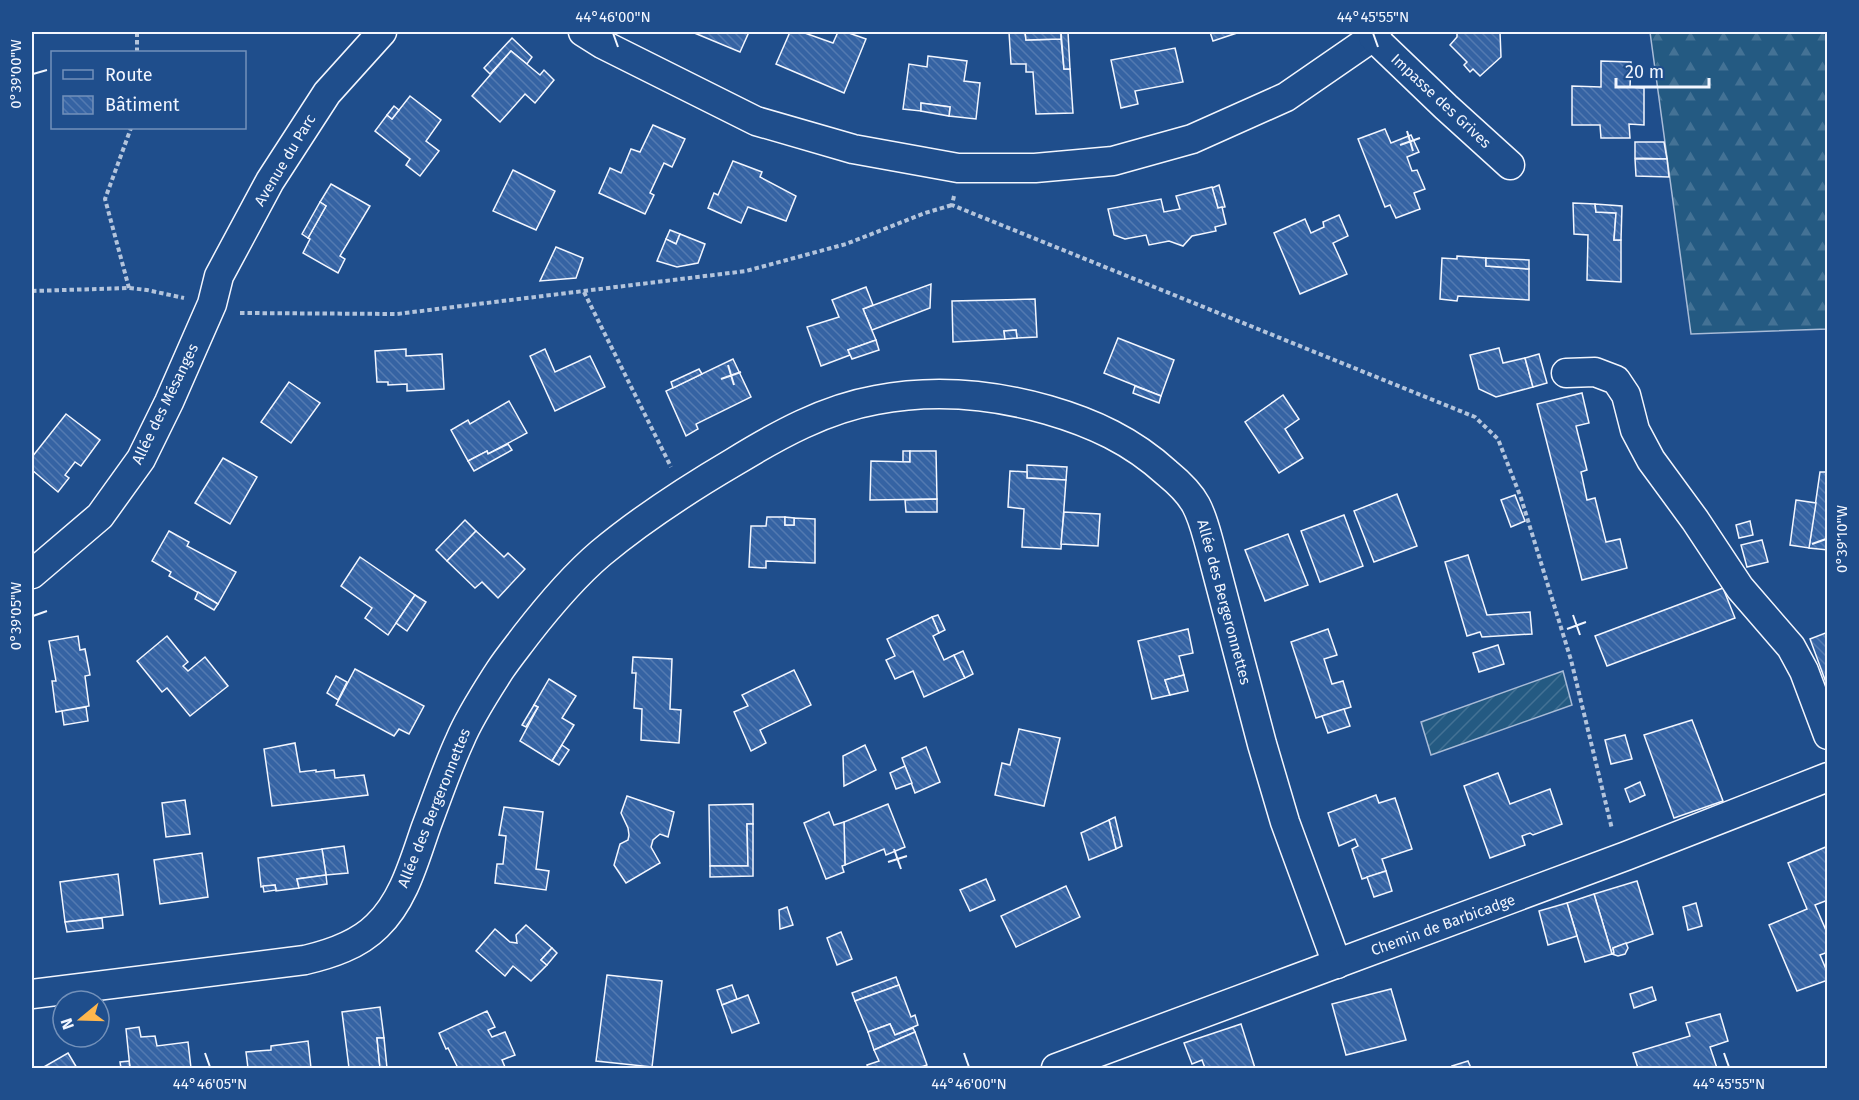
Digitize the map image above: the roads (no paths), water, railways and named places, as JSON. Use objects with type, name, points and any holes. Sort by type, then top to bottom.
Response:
[{"type":"street","name":"Avenue du Parc","points":[[212,304],[219,276],[270,181],[327,93],[382,32]]},
{"type":"street","points":[[583,32],[602,44],[756,120],[852,149],[958,168],[1035,168],[1113,161],[1192,139],[1286,98],[1375,34]]},
{"type":"street","name":"Impasse des Grives","points":[[1375,34],[1446,107],[1510,165]]},
{"type":"street","name":"Allée des Mésanges","points":[[32,574],[100,516],[141,459],[212,304]]},
{"type":"street","points":[[1566,373],[1595,372],[1616,380],[1626,395],[1635,430],[1652,460],[1740,588],[1791,647],[1804,671],[1827,735]]},
{"type":"street","name":"Allée des Bergeronnettes","points":[[32,994],[305,960],[346,947],[376,927],[396,900],[406,882],[461,738],[502,667],[544,612],[599,555],[683,492],[768,442],[815,418],[876,400],[951,393],[1012,401],[1071,416],[1114,434],[1153,460],[1185,490],[1195,504],[1202,519],[1262,744],[1286,822],[1337,964]]},
{"type":"street","name":"Chemin de Barbicadge","points":[[1056,1068],[1626,856],[1827,777]]}]
